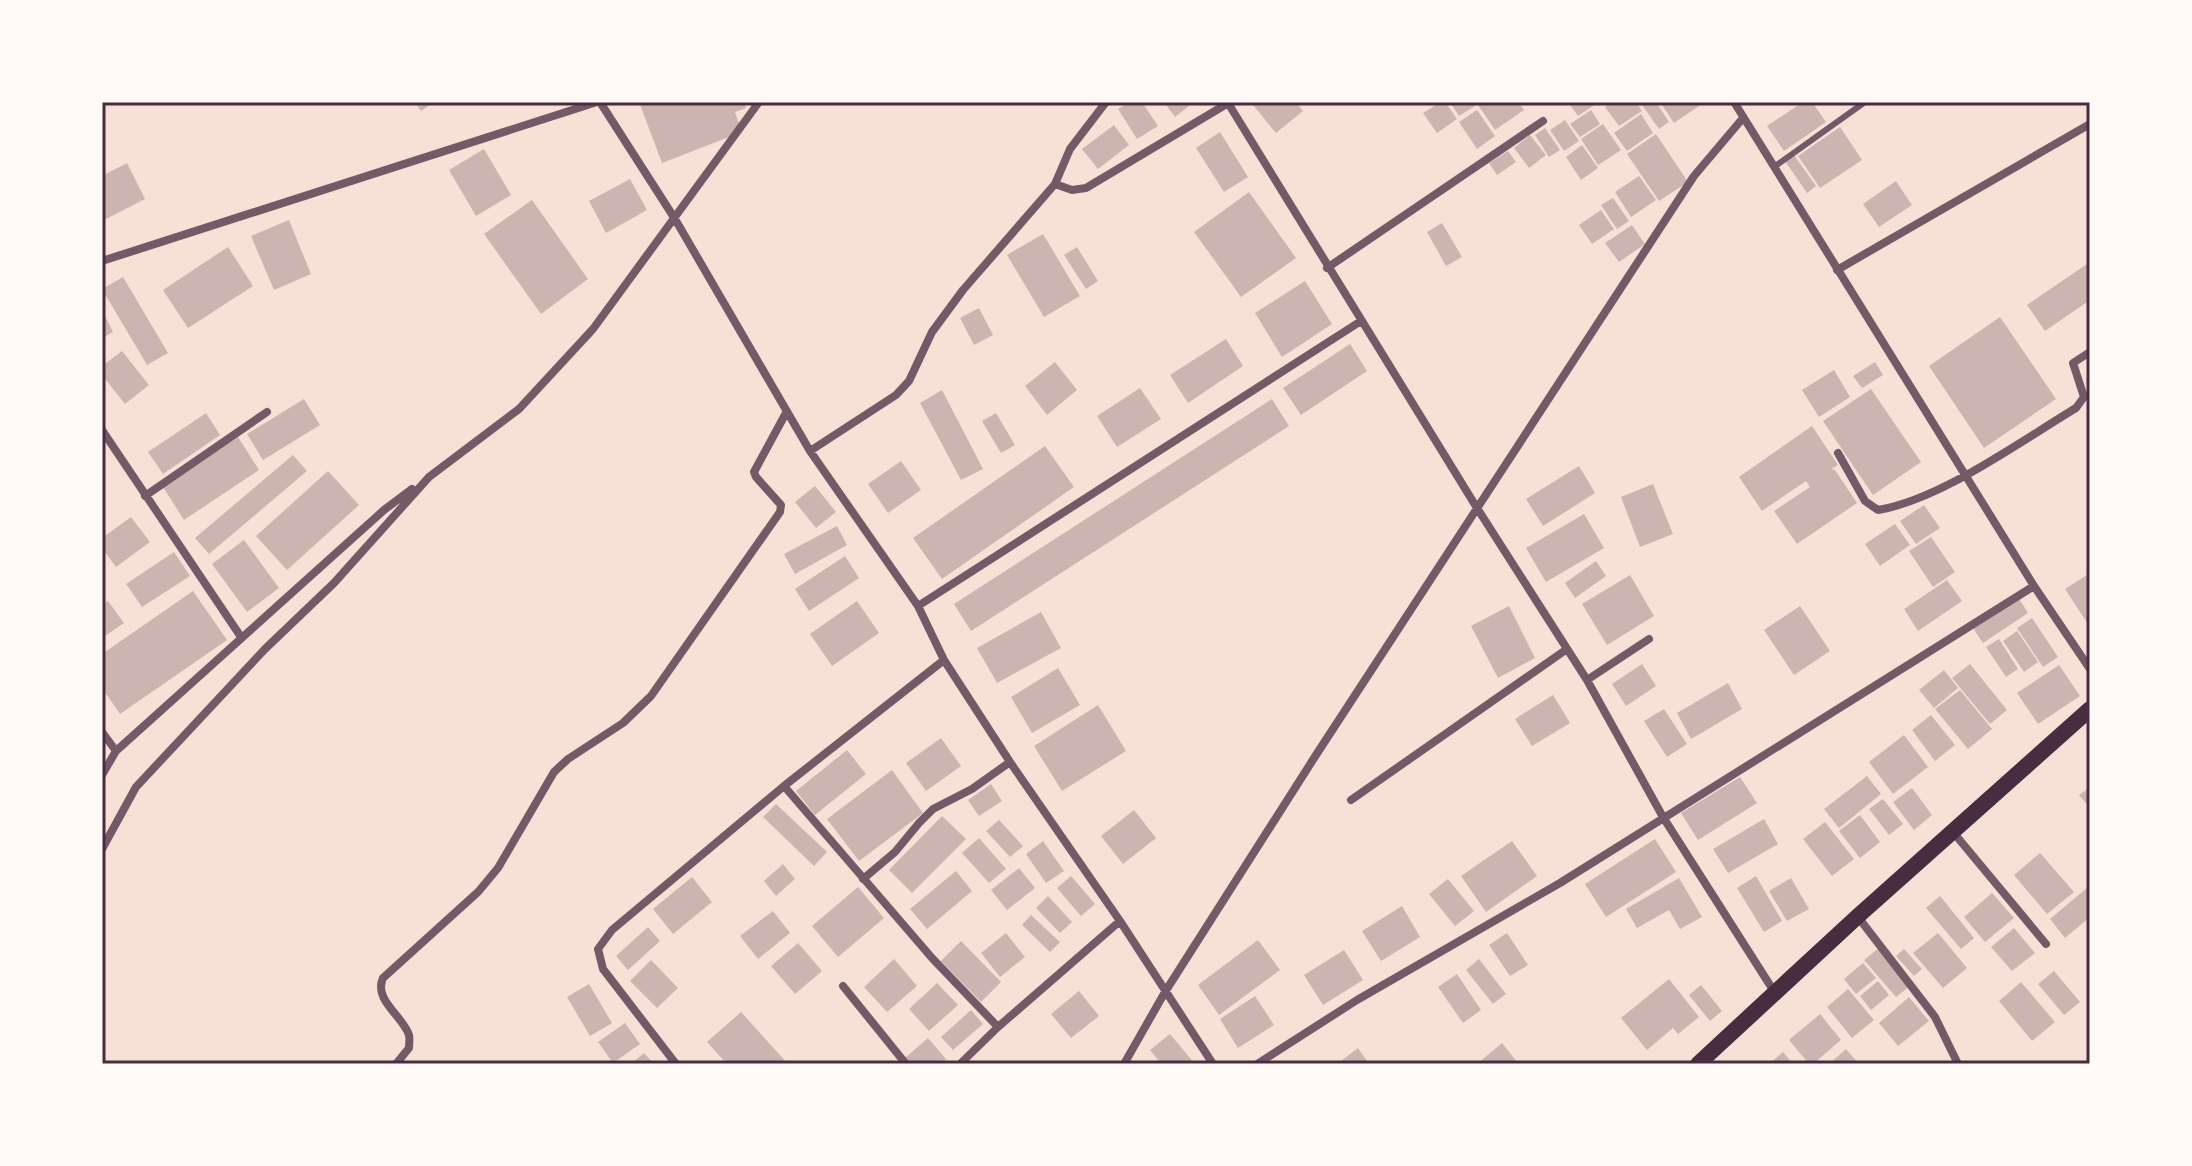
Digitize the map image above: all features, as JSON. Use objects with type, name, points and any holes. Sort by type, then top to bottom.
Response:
[{"type":"main road","points":[[1698,1064],[2090,709]]},
{"type":"street","points":[[102,261],[599,102],[675,219],[810,451],[918,606],[944,660],[1213,1064]]},
{"type":"street","points":[[102,775],[116,751],[384,510],[519,409],[593,329],[759,102]]},
{"type":"street","points":[[810,451],[896,395],[909,381],[932,332],[963,290],[1055,184],[1070,149],[1106,102]]},
{"type":"street","points":[[1734,102],[2034,586],[2090,669]]},
{"type":"street","points":[[1055,184],[1072,190],[1086,188],[1230,103],[1327,268],[1587,680],[1663,817],[1775,993]]},
{"type":"street","points":[[1124,1064],[1165,992],[1694,176],[1743,118]]},
{"type":"street","points":[[1327,268],[1543,121]]},
{"type":"street","points":[[1837,270],[2090,124]]},
{"type":"street","points":[[918,606],[1361,321]]},
{"type":"street","points":[[1838,453],[1865,501],[1878,510],[1914,500],[1966,474],[2076,408],[2084,397],[2073,363],[2090,352]]},
{"type":"street","points":[[396,1064],[409,1048],[409,1034],[382,991],[383,978],[478,892],[498,868],[554,772],[568,759],[623,723],[651,696],[780,512],[781,505],[754,472],[787,411]]},
{"type":"street","points":[[145,496],[267,412]]},
{"type":"street","points":[[102,430],[241,637]]},
{"type":"street","points":[[102,849],[136,787],[265,649],[334,583],[429,477]]},
{"type":"street","points":[[1257,1064],[1357,1000],[1560,883],[2034,586]]},
{"type":"street","points":[[1587,680],[1649,639]]},
{"type":"street","points":[[1351,800],[1567,649]]},
{"type":"street","points":[[676,1064],[603,969],[598,949],[612,930],[784,786],[944,660]]},
{"type":"street","points":[[102,732],[116,751]]},
{"type":"street","points":[[863,879],[906,841],[933,809],[972,789],[1010,762]]},
{"type":"street","points":[[784,786],[863,879],[998,1027]]},
{"type":"street","points":[[1953,832],[2046,944]]},
{"type":"street","points":[[1858,916],[1935,1017],[1958,1064]]},
{"type":"street","points":[[960,1064],[1120,921]]},
{"type":"street","points":[[843,986],[906,1064]]},
{"type":"lane","points":[[1774,167],[1865,102]]},
{"type":"building","points":[[415,102],[434,102],[421,111]]},
{"type":"building","points":[[639,102],[744,102],[746,108],[735,112],[742,132],[662,163]]},
{"type":"building","points":[[1129,102],[1142,102],[1158,126],[1137,139],[1118,109]]},
{"type":"building","points":[[1164,102],[1186,102],[1189,106],[1175,117]]},
{"type":"building","points":[[1257,102],[1296,102],[1303,111],[1276,133],[1253,105]]},
{"type":"building","points":[[1445,102],[1457,119],[1437,133],[1423,113]]},
{"type":"building","points":[[1450,102],[1473,102],[1475,106],[1459,116]]},
{"type":"building","points":[[1476,102],[1518,102],[1524,110],[1495,130]]},
{"type":"building","points":[[1568,102],[1599,102],[1578,116]]},
{"type":"building","points":[[1612,102],[1636,102],[1642,111],[1619,126],[1605,107]]},
{"type":"building","points":[[1640,102],[1656,102],[1669,122],[1659,129]]},
{"type":"building","points":[[1660,102],[1705,102],[1674,123]]},
{"type":"building","points":[[1803,102],[1812,102],[1826,122],[1784,151],[1767,126]]},
{"type":"building","points":[[1477,110],[1495,136],[1477,149],[1459,122]]},
{"type":"building","points":[[1591,110],[1600,124],[1580,137],[1570,124]]},
{"type":"building","points":[[1641,114],[1653,133],[1627,151],[1614,133]]},
{"type":"building","points":[[1565,120],[1579,141],[1564,151],[1550,130]]},
{"type":"building","points":[[1603,124],[1621,150],[1598,165],[1581,139]]},
{"type":"building","points":[[1114,125],[1129,145],[1098,169],[1082,149]]},
{"type":"building","points":[[1840,127],[1862,160],[1820,188],[1798,156]]},
{"type":"building","points":[[1545,128],[1560,150],[1549,157],[1535,135]]},
{"type":"building","points":[[1220,132],[1248,177],[1224,192],[1196,148]]},
{"type":"building","points":[[1656,134],[1688,182],[1659,201],[1627,154]]},
{"type":"building","points":[[1530,135],[1546,155],[1529,168],[1514,148]]},
{"type":"building","points":[[1582,145],[1598,168],[1581,180],[1566,157]]},
{"type":"building","points":[[484,149],[511,195],[476,216],[449,170]]},
{"type":"building","points":[[1508,151],[1516,162],[1497,175],[1489,163]]},
{"type":"building","points":[[1794,155],[1816,186],[1807,193],[1785,161]]},
{"type":"building","points":[[127,163],[145,199],[102,221],[102,176]]},
{"type":"building","points":[[1639,176],[1656,200],[1631,217],[1615,192]]},
{"type":"building","points":[[630,179],[647,210],[606,233],[589,201]]},
{"type":"building","points":[[1896,181],[1912,205],[1879,227],[1863,204]]},
{"type":"building","points":[[1249,192],[1296,258],[1241,297],[1194,232]]},
{"type":"building","points":[[1613,198],[1629,221],[1617,229],[1601,205]]},
{"type":"building","points":[[532,200],[588,279],[541,314],[484,234]]},
{"type":"building","points":[[1601,210],[1614,229],[1592,244],[1579,225]]},
{"type":"building","points":[[289,220],[311,274],[274,290],[251,236]]},
{"type":"building","points":[[1442,223],[1462,257],[1446,266],[1427,232]]},
{"type":"building","points":[[1632,225],[1645,244],[1619,262],[1605,243]]},
{"type":"building","points":[[1043,234],[1080,296],[1044,317],[1007,255]]},
{"type":"building","points":[[228,247],[253,286],[188,328],[163,290]]},
{"type":"building","points":[[1077,247],[1098,281],[1086,289],[1064,255]]},
{"type":"building","points":[[2090,262],[2090,300],[2045,331],[2027,305]]},
{"type":"building","points":[[123,277],[168,353],[147,365],[102,289]]},
{"type":"building","points":[[1305,281],[1332,324],[1282,357],[1255,313]]},
{"type":"building","points":[[979,308],[993,335],[974,345],[960,318]]},
{"type":"building","points":[[102,310],[113,332],[102,338]]},
{"type":"building","points":[[2000,317],[2056,399],[1984,448],[1929,366]]},
{"type":"building","points":[[1226,339],[1243,366],[1188,403],[1170,375]]},
{"type":"building","points":[[1350,344],[1367,371],[1301,415],[1283,388]]},
{"type":"building","points":[[122,351],[149,385],[125,404],[102,375],[102,366]]},
{"type":"building","points":[[1055,362],[1077,390],[1047,415],[1025,386]]},
{"type":"building","points":[[1875,362],[1883,375],[1862,388],[1853,376]]},
{"type":"building","points":[[1834,370],[1850,397],[1819,417],[1802,390]]},
{"type":"building","points":[[1140,388],[1161,419],[1117,447],[1097,416]]},
{"type":"building","points":[[1871,389],[1921,462],[1873,495],[1823,421]]},
{"type":"building","points":[[942,390],[983,469],[961,480],[920,403]]},
{"type":"building","points":[[304,399],[320,425],[263,460],[247,434]]},
{"type":"building","points":[[1272,399],[1289,426],[971,631],[954,604]]},
{"type":"building","points":[[206,413],[220,435],[163,474],[148,452]]},
{"type":"building","points":[[996,413],[1015,445],[1001,453],[982,421]]},
{"type":"building","points":[[1812,426],[1838,465],[1831,469],[1835,470],[1857,503],[1797,544],[1774,511],[1810,487],[1806,481],[1762,511],[1739,477]]},
{"type":"building","points":[[238,437],[259,470],[184,520],[163,487]]},
{"type":"building","points":[[1045,446],[1074,487],[942,579],[913,538]]},
{"type":"building","points":[[293,455],[307,471],[209,554],[195,538]]},
{"type":"building","points":[[901,461],[921,490],[888,513],[868,484]]},
{"type":"building","points":[[1579,466],[1595,493],[1543,526],[1526,499]]},
{"type":"building","points":[[328,471],[359,505],[287,570],[256,536]]},
{"type":"building","points":[[1653,484],[1673,534],[1640,547],[1621,497]]},
{"type":"building","points":[[815,486],[836,512],[816,528],[795,502]]},
{"type":"building","points":[[1924,505],[1940,528],[1916,544],[1900,521]]},
{"type":"building","points":[[1584,514],[1604,548],[1546,582],[1526,548]]},
{"type":"building","points":[[131,517],[150,542],[116,567],[102,548],[102,538]]},
{"type":"building","points":[[1895,524],[1910,545],[1880,566],[1865,544]]},
{"type":"building","points":[[837,526],[847,545],[795,574],[784,554]]},
{"type":"building","points":[[1931,537],[1955,572],[1933,587],[1909,551]]},
{"type":"building","points":[[244,540],[279,588],[247,612],[212,564]]},
{"type":"building","points":[[174,552],[190,576],[142,607],[126,584]]},
{"type":"building","points":[[845,556],[859,578],[809,611],[795,589]]},
{"type":"building","points":[[1596,561],[1606,576],[1575,598],[1565,583]]},
{"type":"building","points":[[2090,573],[2090,627],[2065,589]]},
{"type":"building","points":[[1630,575],[1654,616],[1607,645],[1582,604]]},
{"type":"building","points":[[1947,580],[1962,601],[1918,631],[1904,609]]},
{"type":"building","points":[[193,591],[227,640],[120,714],[102,688],[102,654]]},
{"type":"building","points":[[2018,597],[2028,613],[1983,643],[1973,628]]},
{"type":"building","points":[[108,601],[124,623],[102,638],[102,605]]},
{"type":"building","points":[[857,601],[879,633],[832,666],[810,634]]},
{"type":"building","points":[[1509,606],[1535,658],[1498,678],[1471,626]]},
{"type":"building","points":[[1800,606],[1830,651],[1794,675],[1764,630]]},
{"type":"building","points":[[1041,612],[1061,648],[997,683],[977,648]]},
{"type":"building","points":[[2032,618],[2058,657],[2043,667],[2017,628]]},
{"type":"building","points":[[2017,631],[2038,662],[2024,672],[2003,641]]},
{"type":"building","points":[[1999,639],[2018,669],[2006,677],[1986,647]]},
{"type":"building","points":[[1642,664],[1656,686],[1626,706],[1612,684]]},
{"type":"building","points":[[1970,664],[2007,710],[1990,724],[1952,678]]},
{"type":"building","points":[[2059,665],[2080,696],[2038,724],[2017,693]]},
{"type":"building","points":[[1058,668],[1080,705],[1032,733],[1011,697]]},
{"type":"building","points":[[1944,670],[1958,688],[1934,708],[1919,690]]},
{"type":"building","points":[[1728,683],[1742,709],[1691,739],[1677,713]]},
{"type":"building","points":[[1960,690],[1992,729],[1968,749],[1935,709]]},
{"type":"building","points":[[1553,695],[1570,723],[1532,746],[1515,719]]},
{"type":"building","points":[[1098,705],[1126,751],[1062,791],[1034,746]]},
{"type":"building","points":[[1664,709],[1687,744],[1667,757],[1644,721]]},
{"type":"building","points":[[1931,715],[1955,745],[1935,761],[1912,730]]},
{"type":"building","points":[[1904,735],[1928,767],[1893,794],[1869,762]]},
{"type":"building","points":[[941,738],[961,766],[926,791],[906,763]]},
{"type":"building","points":[[847,750],[866,774],[815,815],[796,791]]},
{"type":"building","points":[[892,770],[923,813],[859,861],[827,819]]},
{"type":"building","points":[[1867,776],[1881,794],[1839,828],[1824,809]]},
{"type":"building","points":[[1740,777],[1757,803],[1698,840],[1681,813]]},
{"type":"building","points":[[991,784],[1002,801],[979,816],[968,800]]},
{"type":"building","points":[[2090,787],[2090,808],[2079,795]]},
{"type":"building","points":[[1912,788],[1932,815],[1914,830],[1893,802]]},
{"type":"building","points":[[1883,799],[1903,824],[1889,835],[1869,809]]},
{"type":"building","points":[[776,804],[827,852],[814,866],[763,817]]},
{"type":"building","points":[[1134,810],[1156,838],[1123,864],[1101,836]]},
{"type":"building","points":[[1860,815],[1880,842],[1860,858],[1839,831]]},
{"type":"building","points":[[942,816],[966,839],[912,893],[889,870]]},
{"type":"building","points":[[1764,819],[1778,844],[1728,873],[1713,849]]},
{"type":"building","points":[[999,820],[1023,846],[1010,857],[986,831]]},
{"type":"building","points":[[1825,822],[1854,859],[1832,876],[1803,839]]},
{"type":"building","points":[[979,838],[1006,869],[989,883],[962,853]]},
{"type":"building","points":[[1655,839],[1676,872],[1606,917],[1585,884]]},
{"type":"building","points":[[1043,841],[1064,871],[1046,883],[1026,854]]},
{"type":"building","points":[[1512,841],[1537,876],[1486,912],[1461,876]]},
{"type":"building","points":[[2040,853],[2074,892],[2047,914],[2014,875]]},
{"type":"building","points":[[783,864],[795,879],[776,896],[764,881]]},
{"type":"building","points":[[1019,868],[1035,888],[1007,910],[991,890]]},
{"type":"building","points":[[956,871],[972,891],[927,929],[910,909]]},
{"type":"building","points":[[1071,876],[1095,904],[1081,916],[1057,888]]},
{"type":"building","points":[[1756,876],[1782,921],[1764,932],[1737,888]]},
{"type":"building","points":[[692,877],[712,902],[673,934],[653,909]]},
{"type":"building","points":[[1679,878],[1702,917],[1680,929],[1669,910],[1637,928],[1626,909]]},
{"type":"building","points":[[1791,878],[1809,909],[1787,921],[1769,891]]},
{"type":"building","points":[[1448,879],[1474,911],[1455,926],[1429,894]]},
{"type":"building","points":[[858,887],[884,918],[838,957],[812,926]]},
{"type":"building","points":[[2088,887],[2090,917],[2065,938],[2050,919]]},
{"type":"building","points":[[1992,893],[2014,918],[1985,942],[1964,917]]},
{"type":"building","points":[[1048,896],[1072,922],[1060,933],[1036,908]]},
{"type":"building","points":[[1940,896],[1974,938],[1961,949],[1926,908]]},
{"type":"building","points":[[1402,906],[1420,937],[1381,961],[1362,931]]},
{"type":"building","points":[[773,911],[790,933],[758,959],[740,936]]},
{"type":"building","points":[[1031,915],[1060,942],[1050,952],[1022,925]]},
{"type":"building","points":[[648,927],[660,941],[628,970],[616,956]]},
{"type":"building","points":[[2014,928],[2035,953],[2012,971],[1991,947]]},
{"type":"building","points":[[1006,933],[1025,957],[1000,977],[981,953]]},
{"type":"building","points":[[1507,933],[1528,965],[1510,976],[1489,945]]},
{"type":"building","points":[[1938,933],[1967,968],[1943,988],[1913,953]]},
{"type":"building","points":[[1258,940],[1280,970],[1219,1015],[1198,985]]},
{"type":"building","points":[[961,941],[1001,982],[981,1002],[941,961]]},
{"type":"building","points":[[798,943],[822,971],[795,994],[771,966]]},
{"type":"building","points":[[1879,948],[1910,986],[1896,997],[1864,960]]},
{"type":"building","points":[[1904,949],[1922,969],[1914,976],[1896,956]]},
{"type":"building","points":[[1344,950],[1363,980],[1323,1005],[1304,975]]},
{"type":"building","points":[[894,959],[917,986],[887,1012],[864,987]]},
{"type":"building","points":[[1479,959],[1506,994],[1493,1004],[1466,970]]},
{"type":"building","points":[[651,960],[678,988],[657,1008],[630,981]]},
{"type":"building","points":[[1863,963],[1876,978],[1856,994],[1844,979]]},
{"type":"building","points":[[2054,971],[2080,1002],[2064,1015],[2038,984]]},
{"type":"building","points":[[1457,974],[1481,1010],[1463,1023],[1438,987]]},
{"type":"building","points":[[1669,979],[1699,1017],[1678,1034],[1673,1028],[1647,1050],[1621,1018]]},
{"type":"building","points":[[1878,981],[1889,995],[1871,1010],[1860,996]]},
{"type":"building","points":[[2021,982],[2055,1022],[2032,1041],[1999,1001]]},
{"type":"building","points":[[937,983],[958,1005],[929,1031],[909,1009]]},
{"type":"building","points":[[589,984],[612,1023],[590,1036],[567,997]]},
{"type":"building","points":[[1701,985],[1722,1011],[1710,1021],[1689,995]]},
{"type":"building","points":[[1848,989],[1874,1020],[1852,1038],[1827,1007]]},
{"type":"building","points":[[1079,991],[1099,1016],[1071,1038],[1051,1014]]},
{"type":"building","points":[[1255,996],[1274,1025],[1238,1048],[1220,1019]]},
{"type":"building","points":[[1909,997],[1929,1021],[1898,1046],[1879,1023]]},
{"type":"building","points":[[971,1010],[983,1024],[953,1050],[941,1037]]},
{"type":"building","points":[[741,1012],[788,1064],[727,1064],[707,1042]]},
{"type":"building","points":[[1820,1014],[1841,1040],[1809,1064],[1789,1040]]},
{"type":"building","points":[[625,1023],[640,1044],[613,1063],[598,1042]]},
{"type":"building","points":[[1170,1034],[1195,1064],[1161,1064],[1150,1050]]},
{"type":"building","points":[[928,1038],[946,1059],[941,1064],[910,1064],[905,1058]]},
{"type":"building","points":[[1502,1043],[1517,1062],[1515,1064],[1477,1064]]},
{"type":"building","points":[[1358,1048],[1369,1064],[1337,1064]]},
{"type":"building","points":[[1846,1049],[1859,1064],[1829,1064]]},
{"type":"building","points":[[1783,1052],[1793,1064],[1769,1064]]},
{"type":"building","points":[[644,1053],[654,1064],[631,1064]]}]
